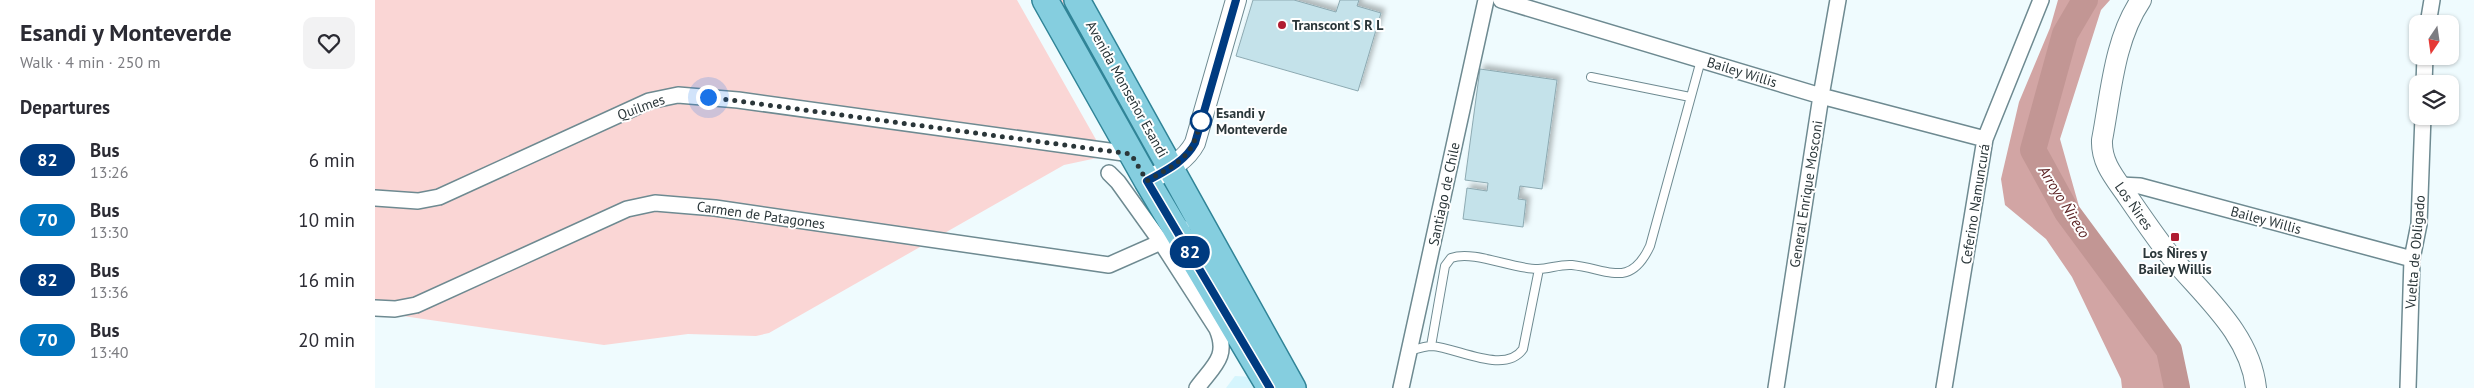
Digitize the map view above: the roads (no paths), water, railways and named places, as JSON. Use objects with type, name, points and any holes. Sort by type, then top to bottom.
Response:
[{"type":"main road","name":"Avenida Monseñor Esandi","points":[[1045,0],[1147,181],[1169,237],[1270,388]]},
{"type":"main road","name":"Avenida Monseñor Esandi","points":[[1077,0],[1293,388]]},
{"type":"street","points":[[1147,181],[1171,167],[1190,152],[1195,143],[1236,0]]},
{"type":"street","name":"Santiago de Chile","points":[[1401,388],[1486,0]]},
{"type":"street","name":"Bailey Willis","points":[[1501,0],[1821,96],[1985,139]]},
{"type":"street","name":"General Enrique Mosconi","points":[[1776,388],[1821,96],[1838,0]]},
{"type":"street","name":"Ceferino Namuncurá","points":[[1944,388],[1985,139],[2041,0]]},
{"type":"street","name":"Los Ñires","points":[[2141,0],[2125,28],[2102,140],[2102,153],[2107,166],[2169,253],[2234,330],[2245,348],[2252,366],[2256,388]]},
{"type":"street","points":[[2430,15],[2432,0]]},
{"type":"street","name":"Quilmes","points":[[375,198],[418,200],[439,197],[649,101],[677,95],[748,101],[1131,154]]},
{"type":"street","name":"Vuelta de Obligado","points":[[2408,388],[2412,259],[2419,224],[2423,125]]},
{"type":"street","points":[[1109,173],[1169,237],[1223,342],[1223,351],[1219,359],[1197,388]]},
{"type":"street","name":"Bailey Willis","points":[[2120,185],[2140,186],[2412,259]]},
{"type":"street","name":"Carmen de Patagones","points":[[375,308],[395,309],[416,305],[627,209],[655,203],[715,208],[1109,265],[1169,237],[1197,217]]},
{"type":"lane","points":[[1431,346],[1445,266],[1451,258],[1463,256],[1539,269],[1557,265],[1571,265],[1612,273],[1625,273],[1635,269],[1643,261],[1660,211],[1701,60]]},
{"type":"lane","points":[[1591,77],[1690,96]]},
{"type":"lane","points":[[1409,351],[1431,346],[1502,361],[1518,356],[1523,349],[1539,269]]},
{"type":"waterway","name":"Arroyo Ñireco","points":[[2085,0],[2065,34],[2033,150],[2067,212],[2169,350],[2177,388]]},
{"type":"place","name":"Transcont S R L","points":[[1282,25]]},
{"type":"place","name":"Esandi y Monteverde","points":[[1201,121]]},
{"type":"place","name":"Los Ñires y Bailey Willis","points":[[2175,237]]}]
